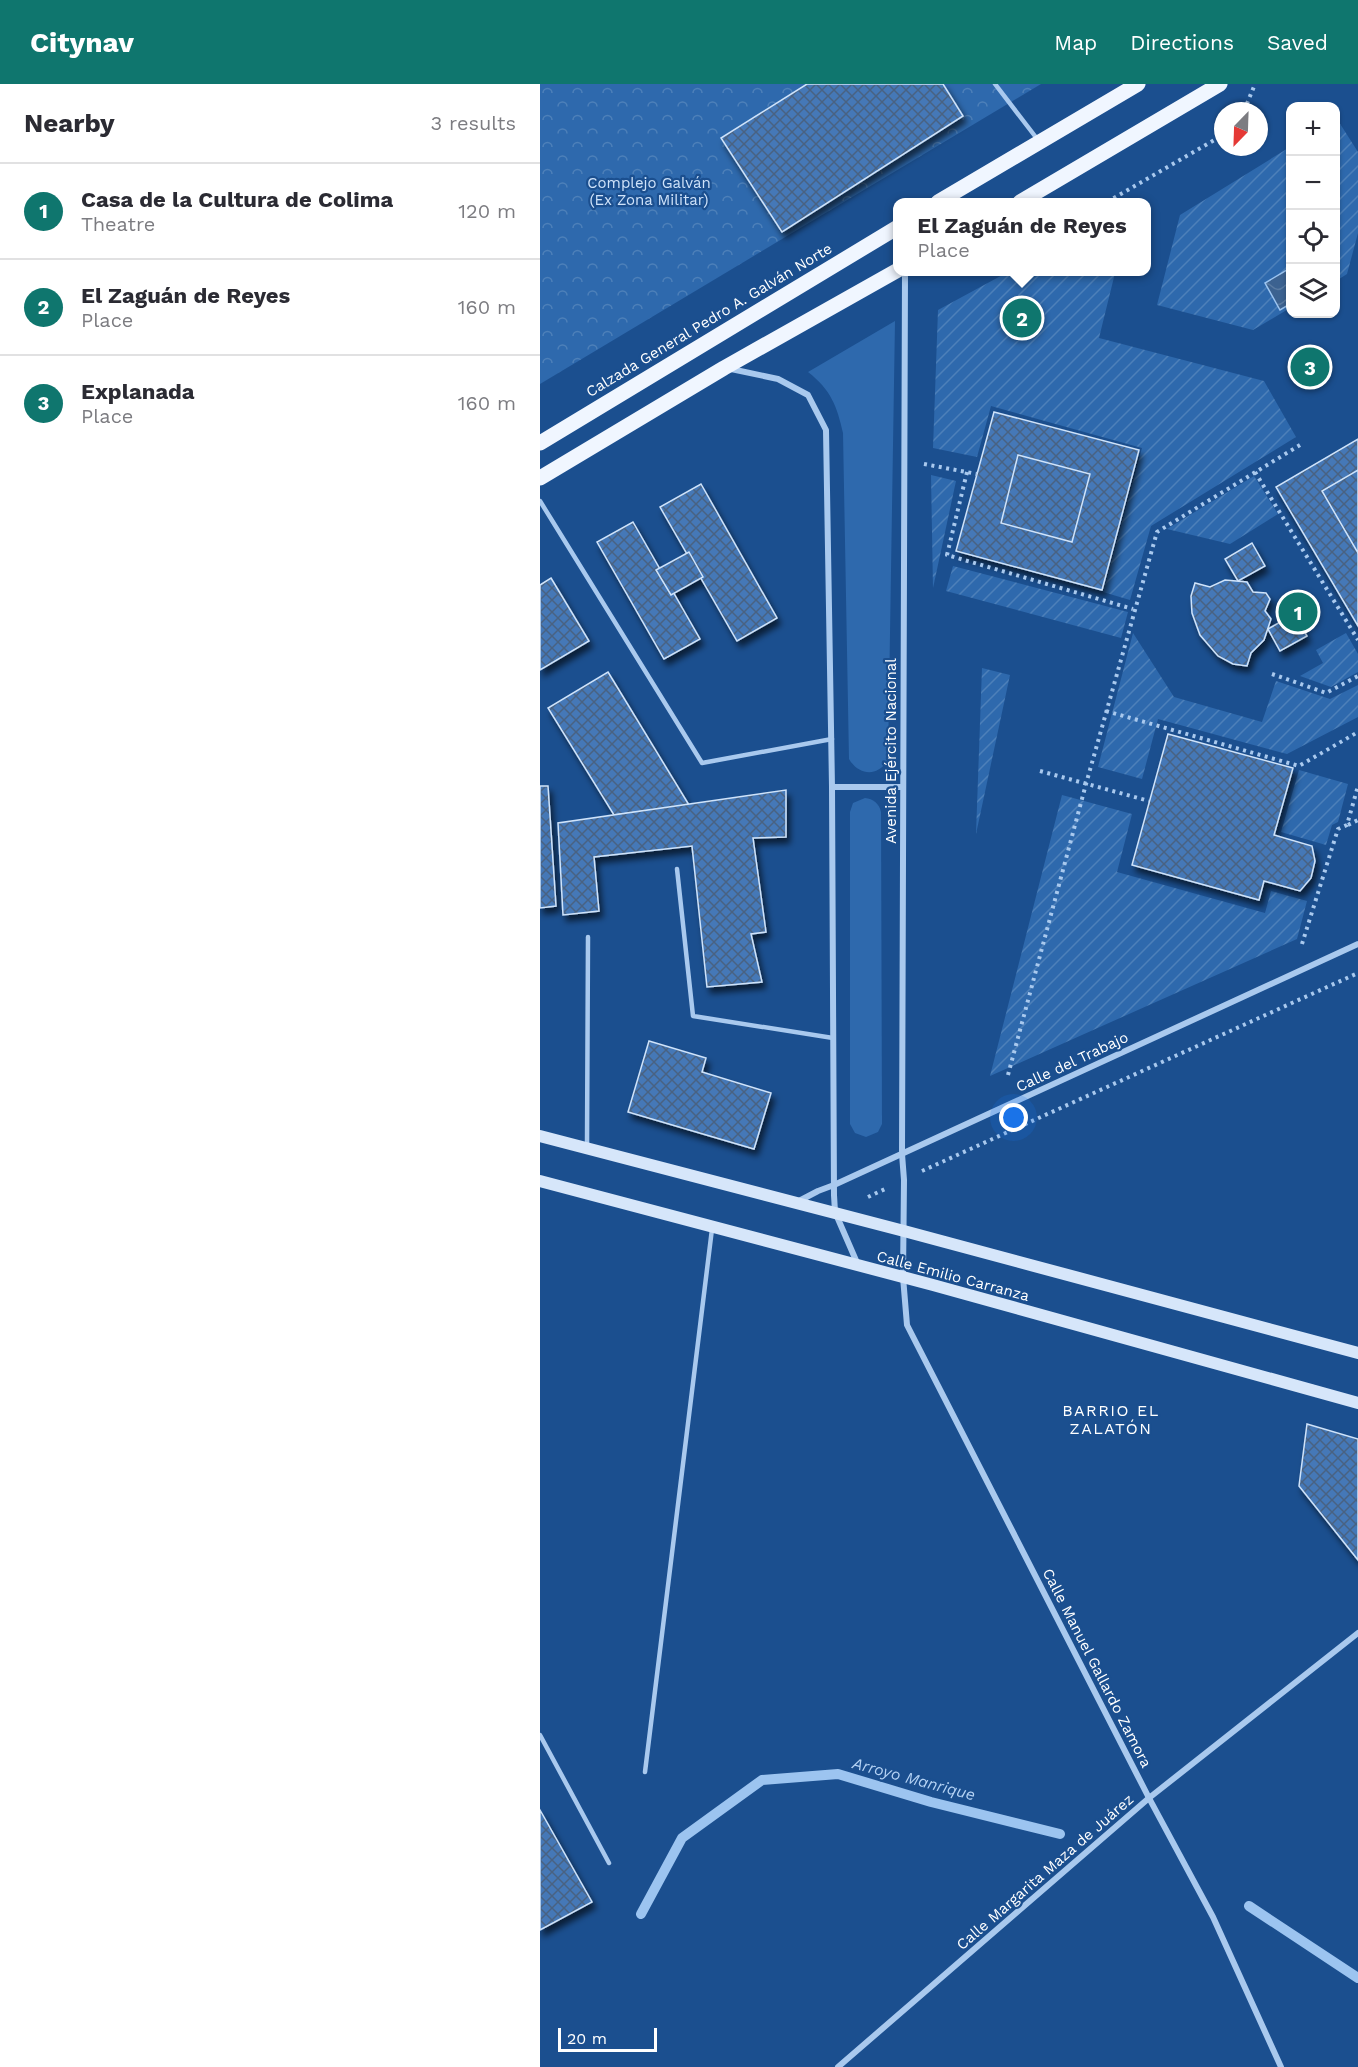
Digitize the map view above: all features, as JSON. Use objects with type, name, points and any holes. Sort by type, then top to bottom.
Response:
[{"type":"main road","points":[[945,198],[1138,84]]},
{"type":"main road","points":[[1027,198],[1220,84]]},
{"type":"main road","name":"Calzada General Pedro A. Galván Norte","points":[[540,443],[893,229]]},
{"type":"main road","points":[[540,478],[724,368],[893,272]]},
{"type":"main road","name":"Calle Emilio Carranza","points":[[540,1136],[834,1212],[1358,1353]]},
{"type":"main road","name":"Calle Emilio Carranza","points":[[540,1181],[858,1265],[1358,1403]]},
{"type":"street","name":"Avenida Ejército Nacional","points":[[904,1231],[902,787],[905,276]]},
{"type":"street","points":[[724,368],[778,379],[808,395],[826,430],[832,739],[834,1212],[858,1265]]},
{"type":"street","points":[[832,787],[902,787]]},
{"type":"street","name":"Calle del Trabajo","points":[[796,1203],[1358,944]]},
{"type":"street","name":"Calle Manuel Gallardo Zamora","points":[[904,1231],[903,1278],[907,1325],[1149,1798],[1213,1917],[1281,2067]]},
{"type":"street","name":"Calle Margarita Maza de Juárez","points":[[842,2066],[1149,1798],[1358,1633]]},
{"type":"lane","points":[[995,84],[1040,142]]},
{"type":"lane","points":[[540,501],[702,763],[832,739]]},
{"type":"lane","points":[[677,869],[693,1016],[833,1038]]},
{"type":"lane","points":[[587,1149],[588,937]]},
{"type":"lane","points":[[645,1772],[712,1226]]},
{"type":"lane","points":[[540,1735],[609,1863]]},
{"type":"path","points":[[1248,102],[1255,84]]},
{"type":"path","points":[[1114,198],[1214,140]]},
{"type":"path","points":[[1008,1075],[1106,711],[1157,532],[1300,445]]},
{"type":"path","points":[[919,463],[976,474]]},
{"type":"path","points":[[967,472],[947,555],[1133,609]]},
{"type":"path","points":[[1255,472],[1358,640]]},
{"type":"path","points":[[1272,674],[1326,693],[1358,676]]},
{"type":"path","points":[[1106,711],[1299,766],[1358,732]]},
{"type":"path","points":[[1041,771],[1149,801]]},
{"type":"path","points":[[1347,825],[1358,786]]},
{"type":"path","points":[[1302,944],[1338,829],[1358,820]]},
{"type":"path","points":[[904,1180],[1358,972]]},
{"type":"green space","name":"Complejo Galván (Ex Zona Militar)","points":[[540,84],[1041,84],[540,384]]},
{"type":"green space","points":[[1340,124],[1358,152],[1358,233],[1347,274],[1340,278]]},
{"type":"green space","points":[[1286,149],[1286,270],[1265,283],[1280,310],[1286,306],[1286,310],[1253,330],[1157,305],[1180,215]]},
{"type":"green space","points":[[1001,276],[1114,276],[1099,338],[1264,381],[1296,437],[1151,526],[1130,600],[1103,592],[1142,448],[991,406],[977,457],[933,448],[938,310]]},
{"type":"green space","points":[[895,321],[888,759],[880,769],[869,772],[858,769],[849,759],[843,433],[828,392],[808,372]]},
{"type":"green space","points":[[931,475],[956,481],[933,588]]},
{"type":"green space","points":[[1254,476],[1278,514],[1230,544],[1167,529]]},
{"type":"green space","points":[[953,566],[1128,612],[1121,638],[946,591]]},
{"type":"green space","points":[[1133,633],[1174,697],[1262,722],[1276,681],[1330,699],[1358,685],[1358,717],[1287,754],[1158,719],[1142,779],[1098,767]]},
{"type":"green space","points":[[1346,633],[1358,654],[1358,672],[1331,687],[1300,676],[1323,663],[1316,650]]},
{"type":"green space","points":[[982,668],[1010,675],[976,834]]},
{"type":"green space","points":[[1299,770],[1348,784],[1338,822],[1332,825],[1326,845],[1281,832]]},
{"type":"green space","points":[[1062,795],[1132,814],[1117,872],[1265,913],[1271,891],[1307,901],[1297,939],[990,1076]]},
{"type":"green space","points":[[865,798],[875,802],[881,812],[882,1124],[878,1132],[866,1137],[855,1133],[850,1124],[850,812],[853,803]]},
{"type":"water","points":[[1286,270],[1286,306],[1280,310],[1265,283]]},
{"type":"building","points":[[807,84],[943,84],[963,116],[782,232],[721,138]]},
{"type":"building","points":[[994,412],[1139,450],[1102,590],[956,551]],"holes":[[[1024,464],[1079,479],[1065,532],[1010,517]]]},
{"type":"building","points":[[1358,439],[1358,485],[1338,497],[1358,530],[1358,626],[1276,487]]},
{"type":"building","points":[[1018,455],[1090,474],[1072,542],[1001,523]]},
{"type":"building","points":[[1358,470],[1358,553],[1322,491]]},
{"type":"building","points":[[701,484],[777,618],[737,641],[660,507]]},
{"type":"building","points":[[633,522],[700,639],[664,659],[597,542]]},
{"type":"building","points":[[1252,543],[1265,566],[1238,581],[1225,559]]},
{"type":"building","points":[[689,552],[703,577],[671,595],[656,570]]},
{"type":"building","points":[[551,578],[589,641],[540,670],[540,585]]},
{"type":"building","points":[[1225,580],[1247,582],[1253,592],[1266,593],[1270,599],[1265,611],[1271,619],[1264,640],[1251,653],[1247,666],[1233,664],[1218,656],[1200,635],[1192,613],[1191,596],[1195,583],[1210,587]]},
{"type":"building","points":[[1294,614],[1307,636],[1280,651],[1268,629]]},
{"type":"building","points":[[608,672],[689,805],[614,815],[548,708]]},
{"type":"building","points":[[1168,734],[1293,768],[1274,835],[1312,846],[1315,861],[1311,878],[1300,891],[1264,881],[1259,900],[1132,865]]},
{"type":"building","points":[[540,786],[548,786],[556,906],[540,908]]},
{"type":"building","points":[[786,790],[786,837],[753,838],[766,932],[751,934],[762,982],[707,987],[692,846],[594,857],[599,911],[563,915],[558,823]]},
{"type":"building","points":[[649,1041],[706,1058],[702,1072],[771,1093],[754,1149],[628,1112]]},
{"type":"building","points":[[1307,1424],[1358,1439],[1358,1560],[1299,1486]]},
{"type":"building","points":[[540,1810],[592,1902],[540,1930]]},
{"type":"waterway","name":"Arroyo Manrique","points":[[641,1914],[682,1838],[762,1780],[838,1774],[931,1802],[1060,1834]]},
{"type":"waterway","name":"Arroyo Manrique","points":[[1249,1906],[1358,1978]]},
{"type":"place","name":"El Zaguán de Reyes","points":[[1022,318]]},
{"type":"place","name":"Explanada","points":[[1310,367]]},
{"type":"place","name":"Casa de la Cultura de Colima","points":[[1298,612]]},
{"type":"district","name":"BARRIO EL ZALATÓN","points":[[1111,1419]]}]
